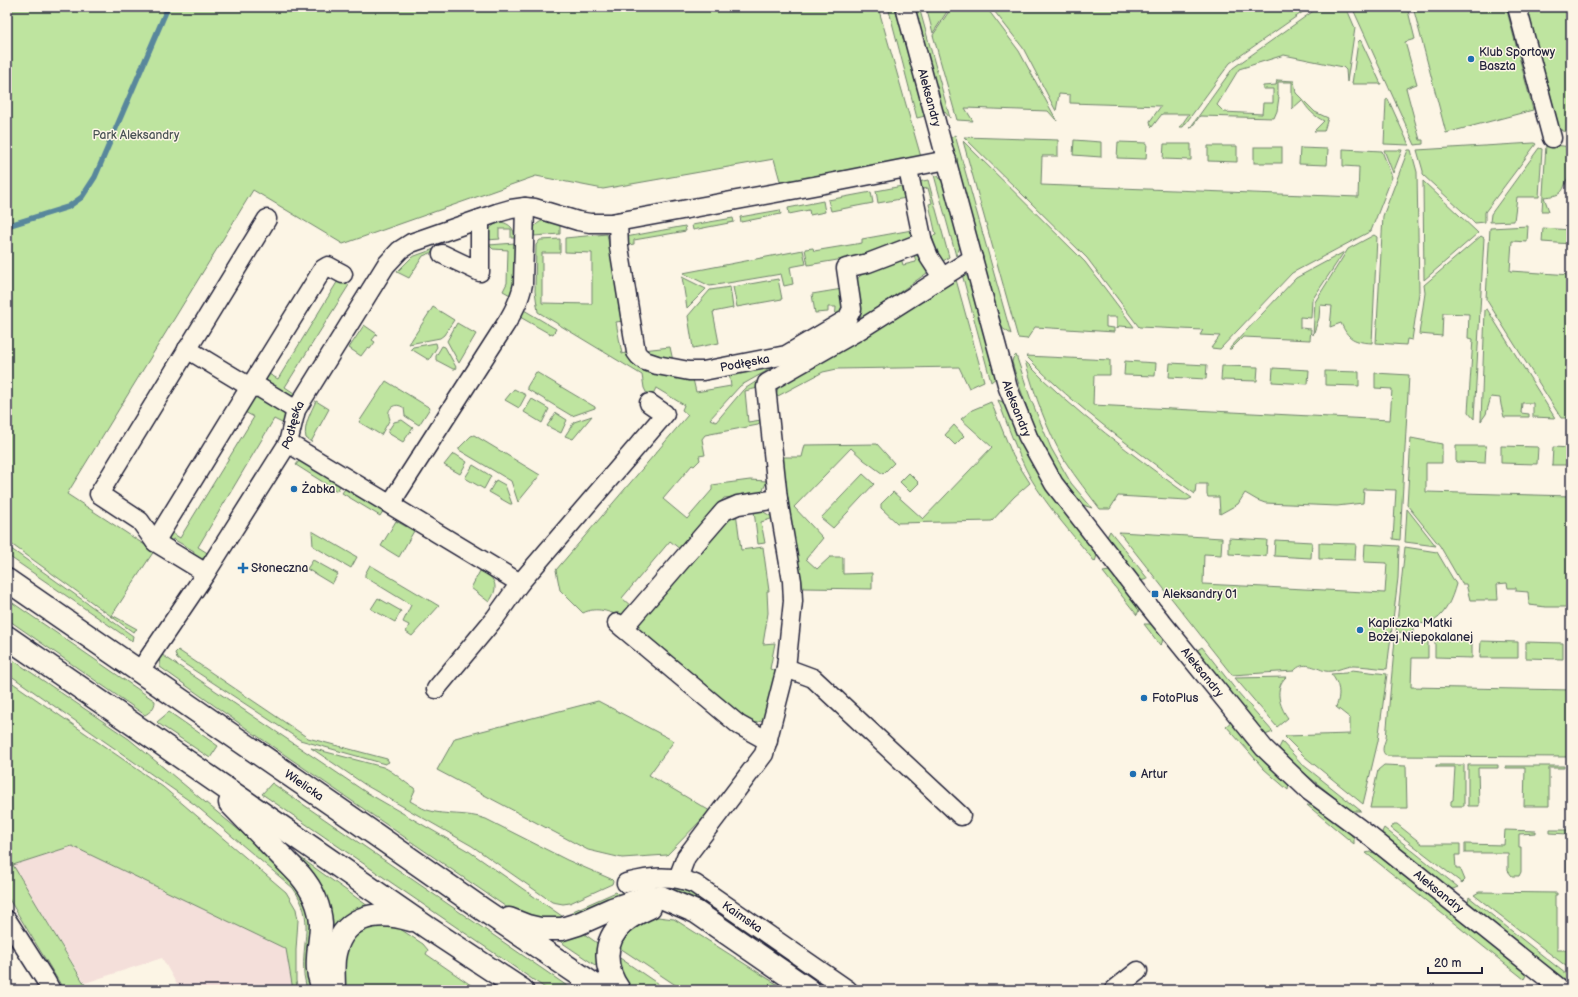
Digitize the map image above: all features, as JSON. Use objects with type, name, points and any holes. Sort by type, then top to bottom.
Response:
[{"type":"main road","name":"Wielicka","points":[[7,580],[482,909],[602,990]]},
{"type":"main road","points":[[7,637],[428,928],[522,990]]},
{"type":"main road","points":[[198,769],[308,884],[320,916],[318,968],[323,986],[326,990]]},
{"type":"main road","points":[[482,909],[526,926],[555,930],[574,926],[612,909],[645,898],[661,897],[696,912],[809,990]]},
{"type":"main road","points":[[619,990],[609,973],[606,962],[608,945],[617,929],[632,916],[652,906],[669,903],[678,904]]},
{"type":"main road","points":[[334,990],[334,960],[340,939],[346,930],[360,919],[368,916],[388,915],[417,922],[428,928]]},
{"type":"street","name":"Aleksandry","points":[[905,7],[1008,388],[1028,437],[1054,484],[1148,605],[1264,748],[1309,790],[1367,834],[1562,990]]},
{"type":"street","points":[[1517,7],[1552,138]]},
{"type":"street","name":"Podłęska","points":[[139,672],[206,573],[288,443],[296,410],[392,257],[411,243],[511,209],[525,207],[535,208],[578,221],[590,223],[618,222],[947,160]]},
{"type":"street","points":[[908,168],[923,242],[942,277]]},
{"type":"street","points":[[393,506],[396,495],[518,303],[523,284],[525,207]]},
{"type":"street","points":[[206,573],[155,542],[140,521],[99,494],[267,219]]},
{"type":"street","points":[[442,254],[480,272],[480,219]]},
{"type":"street","name":"Podłęska","points":[[618,222],[618,247],[636,352],[645,361],[657,365],[697,372],[786,355],[847,319],[852,309],[846,268],[868,263],[923,242]]},
{"type":"street","points":[[678,878],[686,857],[764,754],[786,668],[791,622],[792,581],[778,499],[766,387],[767,383],[858,331],[973,258]]},
{"type":"street","points":[[155,542],[323,269],[328,266],[342,274]]},
{"type":"street","points":[[187,349],[250,387],[260,388],[296,410]]},
{"type":"street","points":[[436,689],[495,618],[520,583],[665,414],[650,403]]},
{"type":"street","points":[[288,443],[520,583]]},
{"type":"street","points":[[768,741],[739,725],[620,626],[724,511],[738,505],[778,499]]},
{"type":"street","points":[[786,668],[813,678],[961,816]]},
{"type":"street","name":"Kaimska","points":[[626,883],[649,877],[678,878],[695,884],[848,990]]},
{"type":"street","points":[[7,920],[51,990]]},
{"type":"street","points":[[1114,990],[1138,970]]},
{"type":"shaded area","points":[[72,846],[286,949],[293,990],[180,990],[162,958],[85,983],[13,865]]},
{"type":"green space","name":"Park Aleksandry","points":[[8,7],[878,7],[921,157],[782,188],[774,159],[603,189],[536,176],[343,244],[253,190],[67,494],[154,551],[112,615],[137,629],[133,632],[7,541]]},
{"type":"green space","points":[[888,7],[895,7],[925,116],[917,118]]},
{"type":"green space","points":[[912,7],[919,7],[950,118],[939,103]]},
{"type":"green space","points":[[926,7],[950,7],[933,33]]},
{"type":"green space","points":[[952,7],[986,7],[1019,51],[1057,121],[1048,111],[965,108],[973,121],[957,120],[933,35]]},
{"type":"green space","points":[[991,7],[1310,7],[1230,63],[1183,127],[1180,127],[1189,114],[1162,114],[1152,127],[1150,121],[1161,106],[1070,103],[1070,95],[1059,94],[1056,111],[1023,48]]},
{"type":"green space","points":[[1319,7],[1346,7],[1355,28],[1347,82],[1346,70],[1343,67],[1284,55],[1239,69],[1217,105],[1224,112],[1262,114],[1263,103],[1273,103],[1273,89],[1263,89],[1263,86],[1276,85],[1277,80],[1294,81],[1296,93],[1315,112],[1328,118],[1324,131],[1314,131],[1324,121],[1317,117],[1302,100],[1292,109],[1292,82],[1278,82],[1279,97],[1277,111],[1274,118],[1200,116],[1190,128],[1233,68]]},
{"type":"green space","points":[[1352,7],[1407,7],[1415,39],[1405,42],[1417,84],[1406,88],[1420,140],[1423,140],[1423,144],[1415,145]]},
{"type":"green space","name":"Klub Sportowy Baszta","points":[[1413,7],[1506,7],[1533,110],[1446,133]]},
{"type":"green space","points":[[1526,7],[1571,7],[1571,132],[1562,131],[1556,122]]},
{"type":"green space","points":[[1360,40],[1381,84],[1352,84],[1358,42]]},
{"type":"green space","points":[[1388,99],[1409,145],[1384,144],[1386,100]]},
{"type":"green space","points":[[955,135],[1011,334],[1002,328],[949,139]]},
{"type":"green space","points":[[964,137],[1058,140],[1058,156],[1042,156],[1041,185],[1358,197],[1359,167],[1343,166],[1343,149],[1382,151],[1392,177],[1371,231],[1292,273],[1220,349],[1211,348],[1220,336],[1200,335],[1203,330],[1139,327],[1087,258]]},
{"type":"green space","points":[[1074,140],[1101,142],[1101,157],[1073,155]]},
{"type":"green space","points":[[963,141],[1085,262],[1134,327],[1119,326],[1117,329],[1117,317],[1106,317],[1106,327],[1114,328],[1114,332],[1035,327],[1027,339],[1018,338]]},
{"type":"green space","points":[[1118,142],[1147,143],[1146,159],[1117,158]]},
{"type":"green space","points":[[1164,144],[1191,144],[1191,160],[1163,159]]},
{"type":"green space","points":[[1536,144],[1485,212],[1485,222],[1475,223],[1423,175],[1417,150]]},
{"type":"green space","points":[[1546,144],[1571,147],[1571,179],[1567,179],[1564,188],[1557,195],[1544,197],[1549,211],[1542,211]]},
{"type":"green space","points":[[1208,146],[1237,146],[1237,162],[1208,161]]},
{"type":"green space","points":[[1254,147],[1282,147],[1282,163],[1254,163]]},
{"type":"green space","points":[[1300,148],[1328,149],[1327,165],[1299,164]]},
{"type":"green space","points":[[1539,148],[1542,149],[1539,197],[1517,197],[1514,221],[1490,222],[1491,214]]},
{"type":"green space","points":[[1384,150],[1402,150],[1393,173]]},
{"type":"green space","points":[[1408,150],[1411,150],[1417,172],[1419,293],[1412,340],[1407,339],[1406,345],[1376,343],[1383,216]]},
{"type":"green space","points":[[934,175],[938,176],[945,186],[960,239],[960,247],[956,256]]},
{"type":"green space","points":[[928,180],[949,257],[942,262],[938,260],[930,237],[936,235],[929,204],[932,203],[928,188],[919,190],[918,182]]},
{"type":"green space","points":[[1423,181],[1478,233],[1424,280]]},
{"type":"green space","points":[[902,186],[906,198],[878,203],[876,191]]},
{"type":"green space","points":[[871,192],[873,203],[831,211],[828,200]]},
{"type":"green space","points":[[823,201],[825,212],[810,215],[809,210],[789,214],[788,208]]},
{"type":"green space","points":[[780,210],[781,214],[741,222],[740,217]]},
{"type":"green space","points":[[733,218],[734,222],[693,230],[692,225]]},
{"type":"green space","points":[[544,220],[550,220],[560,224],[560,234],[534,236],[535,226]]},
{"type":"green space","points":[[501,222],[511,227],[515,238],[511,238],[511,229],[499,229],[500,239],[487,240],[490,228]]},
{"type":"green space","points":[[685,226],[686,231],[634,240],[634,244],[624,246],[626,237]]},
{"type":"green space","points":[[1528,226],[1527,242],[1512,241],[1510,271],[1571,275],[1571,418],[1561,418],[1486,299],[1490,228]]},
{"type":"green space","points":[[1543,228],[1571,230],[1571,244],[1542,242]]},
{"type":"green space","points":[[912,230],[910,237],[867,255],[808,265],[805,249],[813,248],[814,251],[862,243],[862,239]]},
{"type":"green space","points":[[607,234],[623,321],[616,322],[622,354],[629,352],[693,379],[696,392],[731,386],[729,373],[779,364],[740,386],[710,419],[716,422],[743,390],[757,381],[758,388],[745,391],[748,422],[761,420],[758,425],[705,435],[702,439],[705,455],[699,456],[700,460],[694,466],[692,465],[663,499],[687,519],[712,490],[712,485],[750,480],[767,481],[762,492],[751,495],[724,498],[681,550],[670,541],[622,598],[632,607],[623,617],[598,610],[583,613],[560,590],[556,570],[688,415],[682,410],[684,405],[656,388],[650,400],[644,388],[642,375],[538,312],[535,291],[536,245],[540,240],[560,239],[560,253],[542,253],[542,303],[592,304],[592,253],[565,252],[565,238]]},
{"type":"green space","points":[[1374,235],[1377,237],[1372,343],[1352,339],[1346,333],[1341,323],[1330,327],[1332,306],[1320,305],[1319,318],[1313,335],[1315,302],[1348,249]]},
{"type":"green space","points":[[1481,236],[1484,238],[1474,419],[1468,412],[1473,339],[1468,338],[1469,314],[1443,313],[1442,336],[1419,334],[1425,293],[1424,285]]},
{"type":"green space","points":[[515,243],[515,284],[512,296],[503,291],[507,283],[508,250],[493,249],[489,245]]},
{"type":"green space","points":[[437,248],[438,250],[423,256],[409,278],[397,272],[412,257]]},
{"type":"green space","points":[[803,250],[806,264],[790,267],[793,284],[784,286],[781,274],[710,286],[683,273]]},
{"type":"green space","points":[[1344,252],[1312,300],[1311,318],[1300,317],[1300,328],[1311,329],[1310,340],[1243,337],[1231,349],[1229,349],[1296,278]]},
{"type":"green space","points":[[914,254],[923,262],[927,273],[867,315],[847,326],[861,316],[856,289],[856,282],[858,278],[869,270],[901,258],[903,265],[916,262]]},
{"type":"green space","points":[[962,274],[969,277],[997,377],[991,382]]},
{"type":"green space","points":[[955,276],[984,381],[969,388],[959,367],[837,369],[823,372],[776,397],[778,387]]},
{"type":"green space","points":[[682,277],[706,289],[687,308]]},
{"type":"green space","points":[[339,279],[349,285],[285,387],[297,395],[289,396],[267,383],[267,373],[278,379]]},
{"type":"green space","points":[[778,279],[782,299],[737,307],[733,287]]},
{"type":"green space","points":[[730,287],[733,308],[713,312],[719,343],[693,348],[688,316],[710,290]]},
{"type":"green space","points":[[842,289],[843,310],[835,321],[836,307],[828,307],[828,312],[815,313],[812,294]]},
{"type":"green space","points":[[433,307],[454,320],[444,335],[440,338],[409,344]]},
{"type":"green space","points":[[1487,309],[1555,418],[1533,417],[1533,403],[1522,403],[1521,413],[1529,414],[1529,417],[1504,417],[1500,398],[1491,397],[1486,414],[1481,421],[1485,310]]},
{"type":"green space","points":[[524,310],[556,329],[553,334],[550,334],[520,317]]},
{"type":"green space","points":[[457,323],[476,334],[459,363],[447,341]]},
{"type":"green space","points":[[364,325],[377,334],[372,340],[375,342],[370,349],[367,348],[361,356],[349,348]]},
{"type":"green space","points":[[436,343],[437,347],[429,360],[411,349],[413,347]]},
{"type":"green space","points":[[442,346],[445,347],[456,367],[455,369],[436,360],[436,356]]},
{"type":"green space","points":[[670,347],[673,361],[655,358],[643,350]]},
{"type":"green space","points":[[1016,355],[1030,397],[1051,448],[1071,483],[1092,508],[1083,505],[1071,495],[1060,480],[1050,461],[1031,418],[1012,362]]},
{"type":"green space","points":[[1026,356],[1110,360],[1110,375],[1094,375],[1093,405],[1390,420],[1392,389],[1375,388],[1375,373],[1409,375],[1400,540],[1393,539],[1396,490],[1364,489],[1363,503],[1337,506],[1265,503],[1245,493],[1238,504],[1220,514],[1219,497],[1208,497],[1207,484],[1196,484],[1195,494],[1087,412]]},
{"type":"green space","points":[[1025,361],[1085,416],[1127,450],[1192,498],[1187,500],[1118,496],[1110,509],[1100,509],[1065,461],[1053,438],[1042,412]]},
{"type":"green space","points":[[1125,361],[1156,363],[1155,376],[1124,375]]},
{"type":"green space","points":[[1170,363],[1207,365],[1206,379],[1169,377]]},
{"type":"green space","points":[[1222,366],[1258,367],[1257,381],[1221,380]]},
{"type":"green space","points":[[1273,368],[1309,370],[1308,384],[1272,382]]},
{"type":"green space","points":[[1325,371],[1359,372],[1359,386],[1325,385]]},
{"type":"green space","points":[[536,372],[595,408],[572,416],[527,389]]},
{"type":"green space","points":[[386,381],[430,408],[419,425],[405,416],[404,408],[397,405],[390,409],[390,419],[381,435],[359,422]]},
{"type":"green space","points":[[514,389],[526,395],[519,408],[505,400]]},
{"type":"green space","points":[[254,397],[271,404],[280,410],[286,417],[286,425],[274,419],[198,547],[209,554],[201,558],[192,557],[194,551],[173,539],[170,543],[168,539],[169,531],[180,538],[254,417],[243,411]]},
{"type":"green space","points":[[532,399],[549,409],[542,423],[524,412]]},
{"type":"green space","points":[[998,400],[1007,405],[1057,500],[1097,555],[1095,562],[1053,510],[1030,477],[1017,449]]},
{"type":"green space","points":[[316,401],[329,409],[311,442],[306,438],[305,434],[308,419]]},
{"type":"green space","points":[[991,402],[1013,456],[1030,483],[1014,497],[992,521],[897,523],[881,508],[881,504],[893,492],[923,519],[992,447],[961,419],[972,410]]},
{"type":"green space","points":[[556,413],[567,420],[561,433],[547,426]]},
{"type":"green space","points":[[592,416],[573,439],[565,436],[574,422]]},
{"type":"green space","points":[[402,420],[413,428],[403,442],[388,433],[394,422]]},
{"type":"green space","points":[[954,425],[964,436],[955,445],[945,435]]},
{"type":"green space","points":[[474,435],[540,475],[518,502],[511,481],[459,450],[459,448],[471,436]]},
{"type":"green space","points":[[1411,438],[1442,444],[1442,463],[1426,463],[1426,492],[1571,496],[1571,607],[1529,605],[1528,592],[1516,591],[1516,588],[1508,588],[1507,583],[1497,584],[1498,600],[1470,600],[1466,584],[1462,584],[1440,546],[1407,505]]},
{"type":"green space","points":[[877,444],[894,463],[883,474],[851,448],[794,507],[823,538],[806,559],[817,569],[830,557],[843,557],[843,574],[872,573],[872,589],[803,588],[786,497],[782,457],[802,457],[805,445]]},
{"type":"green space","points":[[1456,446],[1486,446],[1485,463],[1456,462]]},
{"type":"green space","points":[[1501,446],[1538,447],[1537,464],[1501,463]]},
{"type":"green space","points":[[1553,447],[1571,448],[1571,465],[1552,465]]},
{"type":"green space","points":[[455,454],[467,462],[460,474],[444,465],[452,455]]},
{"type":"green space","points":[[301,458],[342,483],[337,491],[296,465]]},
{"type":"green space","points":[[473,465],[491,476],[484,489],[465,478]]},
{"type":"green space","points":[[909,473],[919,483],[910,492],[900,482]]},
{"type":"green space","points":[[863,474],[874,484],[833,528],[821,518]]},
{"type":"green space","points":[[496,480],[505,485],[512,504],[489,492]]},
{"type":"green space","points":[[347,486],[385,508],[380,516],[342,493]]},
{"type":"green space","points":[[1407,509],[1436,546],[1405,542]]},
{"type":"green space","points":[[754,511],[762,511],[774,518],[761,522],[765,543],[758,544]]},
{"type":"green space","points":[[736,512],[741,550],[763,547],[769,591],[767,591],[768,613],[763,644],[775,643],[770,669],[776,671],[767,713],[763,720],[754,724],[745,722],[639,630],[639,622],[730,516]]},
{"type":"green space","points":[[396,521],[414,531],[399,557],[381,546]]},
{"type":"green space","points":[[312,531],[357,557],[351,568],[313,546]]},
{"type":"green space","points":[[1110,531],[1148,579],[1140,581],[1107,537]]},
{"type":"green space","points":[[1119,532],[1222,538],[1221,555],[1204,554],[1203,584],[1385,593],[1387,563],[1364,562],[1365,544],[1399,546],[1398,578],[1387,669],[1353,666],[1325,671],[1305,665],[1294,671],[1232,675]]},
{"type":"green space","points":[[1229,538],[1267,540],[1266,556],[1229,554]]},
{"type":"green space","points":[[1275,540],[1312,542],[1311,558],[1274,556]]},
{"type":"green space","points":[[1319,543],[1356,544],[1355,560],[1319,559]]},
{"type":"green space","points":[[7,546],[133,636],[132,641],[7,555]]},
{"type":"green space","points":[[1405,547],[1437,552],[1456,584],[1444,612],[1429,623],[1413,624],[1413,633],[1396,632]]},
{"type":"green space","points":[[313,560],[338,574],[332,584],[307,569]]},
{"type":"green space","points":[[370,565],[439,606],[412,636],[406,632],[409,625],[403,622],[411,605],[365,577]]},
{"type":"green space","points":[[480,571],[490,577],[495,584],[494,592],[489,602],[471,588]]},
{"type":"green space","points":[[1110,571],[1140,608],[1137,615],[1103,572]]},
{"type":"green space","points":[[378,598],[401,611],[395,622],[371,609]]},
{"type":"green space","points":[[7,599],[155,701],[152,710],[145,715],[7,619]]},
{"type":"green space","points":[[1144,624],[1152,624],[1163,637],[1160,645]]},
{"type":"green space","points":[[1395,639],[1428,640],[1428,658],[1412,658],[1411,687],[1571,690],[1571,757],[1387,756],[1383,748],[1386,738]]},
{"type":"green space","points":[[1435,640],[1472,641],[1472,658],[1435,657]]},
{"type":"green space","points":[[1481,641],[1518,642],[1518,658],[1480,658]]},
{"type":"green space","points":[[1526,642],[1563,643],[1563,659],[1526,658]]},
{"type":"green space","points":[[1202,647],[1236,690],[1273,732],[1265,735],[1196,651]]},
{"type":"green space","points":[[178,650],[308,738],[387,759],[389,762],[385,764],[300,740],[177,659],[175,653]]},
{"type":"green space","points":[[159,654],[364,791],[470,852],[569,921],[560,923],[515,913],[253,733],[160,667]]},
{"type":"green space","points":[[7,656],[129,739],[264,851],[295,879],[311,906],[315,990],[307,990],[304,975],[306,921],[300,900],[293,888],[194,804],[7,673]]},
{"type":"green space","points":[[1352,670],[1387,674],[1378,741],[1363,804],[1305,757],[1285,737],[1350,734],[1350,718],[1336,707],[1339,698],[1339,690],[1331,674],[1346,673]]},
{"type":"green space","points":[[1286,677],[1280,686],[1279,697],[1282,708],[1288,718],[1277,727],[1235,678]]},
{"type":"green space","points":[[7,679],[163,787],[286,892],[296,909],[298,920],[296,981],[298,990],[293,990],[286,949],[72,846],[13,865],[88,990],[64,990],[7,896]]},
{"type":"green space","points":[[598,701],[674,741],[649,775],[710,811],[667,855],[622,858],[588,850],[437,770],[455,738]]},
{"type":"green space","points":[[169,712],[218,746],[210,758],[157,722]]},
{"type":"green space","points":[[1232,721],[1289,784],[1288,790],[1264,769],[1226,726]]},
{"type":"green space","points":[[1282,742],[1302,764],[1361,811],[1351,811],[1297,767],[1279,748]]},
{"type":"green space","points":[[311,748],[383,767],[414,788],[415,790],[410,801],[423,808],[434,812],[471,815],[486,819],[567,860],[611,879],[613,881],[612,884],[570,903],[563,904],[552,902],[472,846],[367,786]]},
{"type":"green space","points":[[1384,765],[1406,766],[1407,808],[1370,808],[1378,770]]},
{"type":"green space","points":[[1436,765],[1464,765],[1464,806],[1451,806],[1451,801],[1453,800],[1455,767],[1436,767]]},
{"type":"green space","points":[[1468,765],[1498,765],[1498,768],[1478,768],[1479,806],[1468,806]]},
{"type":"green space","points":[[1506,766],[1564,766],[1564,768],[1549,768],[1549,806],[1524,806],[1525,768],[1506,768]]},
{"type":"green space","points":[[272,783],[573,990],[548,990],[262,794]]},
{"type":"green space","points":[[1307,805],[1316,806],[1350,833],[1354,839],[1354,844]]},
{"type":"green space","points":[[1394,824],[1397,824],[1422,844],[1460,844],[1460,855],[1455,855],[1456,868],[1460,868],[1465,880],[1462,883],[1391,828]]},
{"type":"green space","points":[[1384,828],[1458,887],[1453,889],[1449,888],[1384,837],[1382,832]]},
{"type":"green space","points":[[1505,830],[1536,831],[1536,833],[1519,834],[1519,847],[1521,847],[1521,872],[1519,876],[1512,876],[1508,871],[1508,853],[1465,853],[1465,844],[1504,845]]},
{"type":"green space","points":[[1550,830],[1571,830],[1571,871],[1567,871],[1568,834],[1550,833]]},
{"type":"green space","points":[[294,853],[368,906],[353,911],[346,917],[332,938]]},
{"type":"green space","points":[[1366,853],[1375,853],[1523,971],[1526,975],[1524,979]]},
{"type":"green space","points":[[672,885],[693,892],[838,990],[830,990],[696,899],[686,894],[669,889],[571,915],[573,911],[616,892],[618,894],[634,888]]},
{"type":"green space","points":[[1479,892],[1557,893],[1557,895],[1555,895],[1555,906],[1557,907],[1557,950],[1571,950],[1571,970],[1474,895]]},
{"type":"green space","points":[[1469,897],[1571,978],[1571,985],[1470,905],[1468,903]]},
{"type":"green space","points":[[658,917],[674,919],[786,990],[683,990],[617,946],[625,932],[649,918]]},
{"type":"green space","points":[[394,925],[423,944],[428,950],[426,954],[478,990],[347,990],[345,983],[344,948],[364,926]]},
{"type":"green space","points":[[580,931],[600,945],[598,967],[558,940],[558,937]]},
{"type":"green space","points":[[614,954],[667,990],[628,990]]},
{"type":"waterway","points":[[7,226],[68,207],[82,197],[95,177],[168,7]]},
{"type":"place","name":"Klub Sportowy Baszta","points":[[1471,59]]},
{"type":"place","name":"Żabka","points":[[294,489]]},
{"type":"place","name":"Słoneczna","points":[[243,568]]},
{"type":"place","name":"Aleksandry 01","points":[[1155,594]]},
{"type":"place","name":"Kapliczka Matki Bożej Niepokalanej","points":[[1360,630]]},
{"type":"place","name":"FotoPlus","points":[[1144,698]]},
{"type":"place","name":"Artur","points":[[1133,774]]}]
